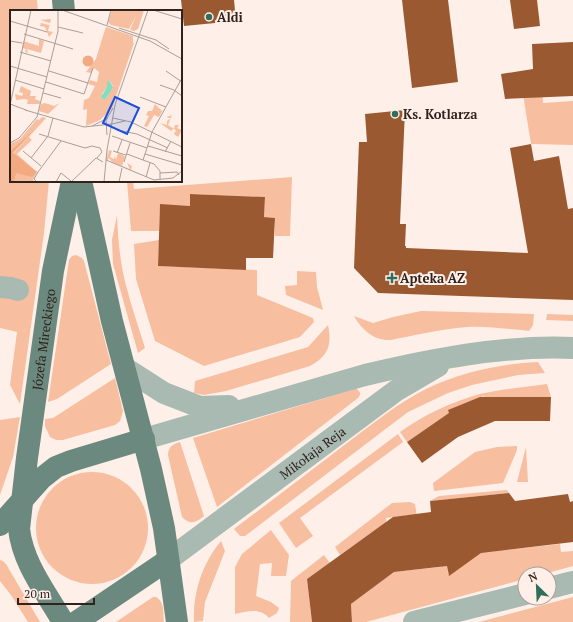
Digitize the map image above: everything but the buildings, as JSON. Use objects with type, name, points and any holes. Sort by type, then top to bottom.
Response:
[{"type":"main road","name":"Józefa Mireckiego","points":[[63,622],[30,567],[24,554],[19,529],[27,458],[54,271],[72,182]]},
{"type":"main road","points":[[81,182],[112,321],[144,439],[164,528],[177,622]]},
{"type":"main road","points":[[0,525],[42,478],[56,467],[83,457],[144,439]]},
{"type":"main road","points":[[76,622],[168,560]]},
{"type":"street","name":"Mikołaja Reja","points":[[144,439],[365,374],[463,355],[503,349],[553,347],[573,348]]},
{"type":"street","name":"Mikołaja Reja","points":[[168,560],[397,390],[442,364],[463,355]]},
{"type":"street","points":[[125,368],[164,393],[200,407],[234,406],[276,401]]},
{"type":"street","points":[[557,586],[573,582]]},
{"type":"street","points":[[414,622],[517,596]]},
{"type":"shaded area","points":[[0,0],[37,0],[38,10],[10,10],[10,182],[49,182],[44,233],[20,404],[10,385],[17,332],[0,328]]},
{"type":"shaded area","points":[[541,72],[543,103],[573,101],[573,145],[531,144],[520,76]]},
{"type":"shaded area","points":[[292,177],[290,236],[275,236],[275,218],[264,217],[265,197],[191,194],[190,206],[160,205],[159,231],[131,231],[127,182],[133,182],[134,189]]},
{"type":"shaded area","points":[[117,215],[121,261],[125,280],[145,348],[138,353],[113,264],[112,240]]},
{"type":"shaded area","points":[[159,240],[158,266],[257,270],[257,295],[313,318],[314,322],[300,337],[204,366],[155,341],[136,279],[134,244]]},
{"type":"shaded area","points":[[76,255],[84,261],[111,364],[57,399],[48,402],[69,260],[72,256]]},
{"type":"shaded area","points":[[297,271],[316,272],[317,287],[323,310],[286,295],[285,286],[297,285]]},
{"type":"shaded area","points":[[421,311],[534,314],[533,325],[529,331],[490,327],[467,327],[391,340],[379,339],[369,334],[354,316],[373,323]]},
{"type":"shaded area","points":[[547,314],[573,315],[573,321],[546,320]]},
{"type":"shaded area","points":[[328,325],[330,338],[328,349],[321,358],[310,366],[226,391],[204,395],[194,393],[195,381],[308,347]]},
{"type":"shaded area","points":[[538,362],[545,373],[518,375],[472,385],[448,393],[408,412],[245,536],[240,536],[234,529],[373,423],[415,395],[453,378],[481,370]]},
{"type":"shaded area","points":[[115,378],[123,411],[120,421],[115,425],[63,440],[56,440],[50,437],[45,426],[45,419],[53,418]]},
{"type":"shaded area","points":[[547,384],[551,397],[493,397],[486,400],[484,396],[449,410],[450,413],[407,442],[400,432],[438,410],[469,397],[497,391]]},
{"type":"shaded area","points":[[357,389],[360,393],[358,398],[217,507],[193,438]]},
{"type":"shaded area","points":[[20,417],[13,457],[0,495],[0,420]]},
{"type":"shaded area","points":[[398,434],[403,442],[300,518],[313,536],[296,548],[279,523]]},
{"type":"shaded area","points":[[180,442],[204,516],[193,522],[185,520],[182,517],[168,455],[171,446]]},
{"type":"shaded area","points":[[517,446],[517,450],[503,483],[434,491],[433,483],[475,452],[497,447]]},
{"type":"shaded area","points":[[526,447],[528,482],[517,482]]},
{"type":"shaded area","points":[[92,472],[113,476],[132,488],[144,507],[148,528],[144,549],[132,568],[113,580],[92,584],[71,580],[52,568],[40,549],[36,528],[40,507],[52,488],[71,476]]},
{"type":"shaded area","points":[[507,490],[509,493],[430,501],[439,496]]},
{"type":"shaded area","points":[[410,502],[415,504],[417,517],[411,515],[386,518],[387,529],[374,531],[340,555],[335,547],[392,503]]},
{"type":"shaded area","points":[[271,530],[289,555],[286,576],[271,576],[272,563],[260,564],[256,596],[271,602],[279,608],[277,613],[269,618],[257,611],[248,611],[235,614],[235,567],[242,554]]},
{"type":"shaded area","points":[[221,541],[225,551],[205,602],[203,621],[194,622],[195,600],[200,579],[209,559]]},
{"type":"shaded area","points":[[560,544],[561,552],[573,551],[573,566],[557,570],[557,566],[517,566],[517,581],[366,622],[352,622],[351,604],[394,572],[440,567],[447,562],[448,574],[451,574],[469,550],[505,550]]},
{"type":"shaded area","points":[[324,555],[330,563],[307,579],[312,622],[290,622],[291,581]]},
{"type":"shaded area","points":[[0,560],[6,564],[40,622],[28,622],[0,581]]},
{"type":"shaded area","points":[[153,597],[156,597],[161,602],[164,622],[116,622]]},
{"type":"shaded area","points":[[573,597],[573,622],[479,622],[539,606],[557,606],[557,601]]},
{"type":"place","name":"Aldi","points":[[209,17]]},
{"type":"place","name":"Ks. Kotlarza","points":[[395,114]]},
{"type":"place","name":"Apteka AZ","points":[[392,278]]}]
